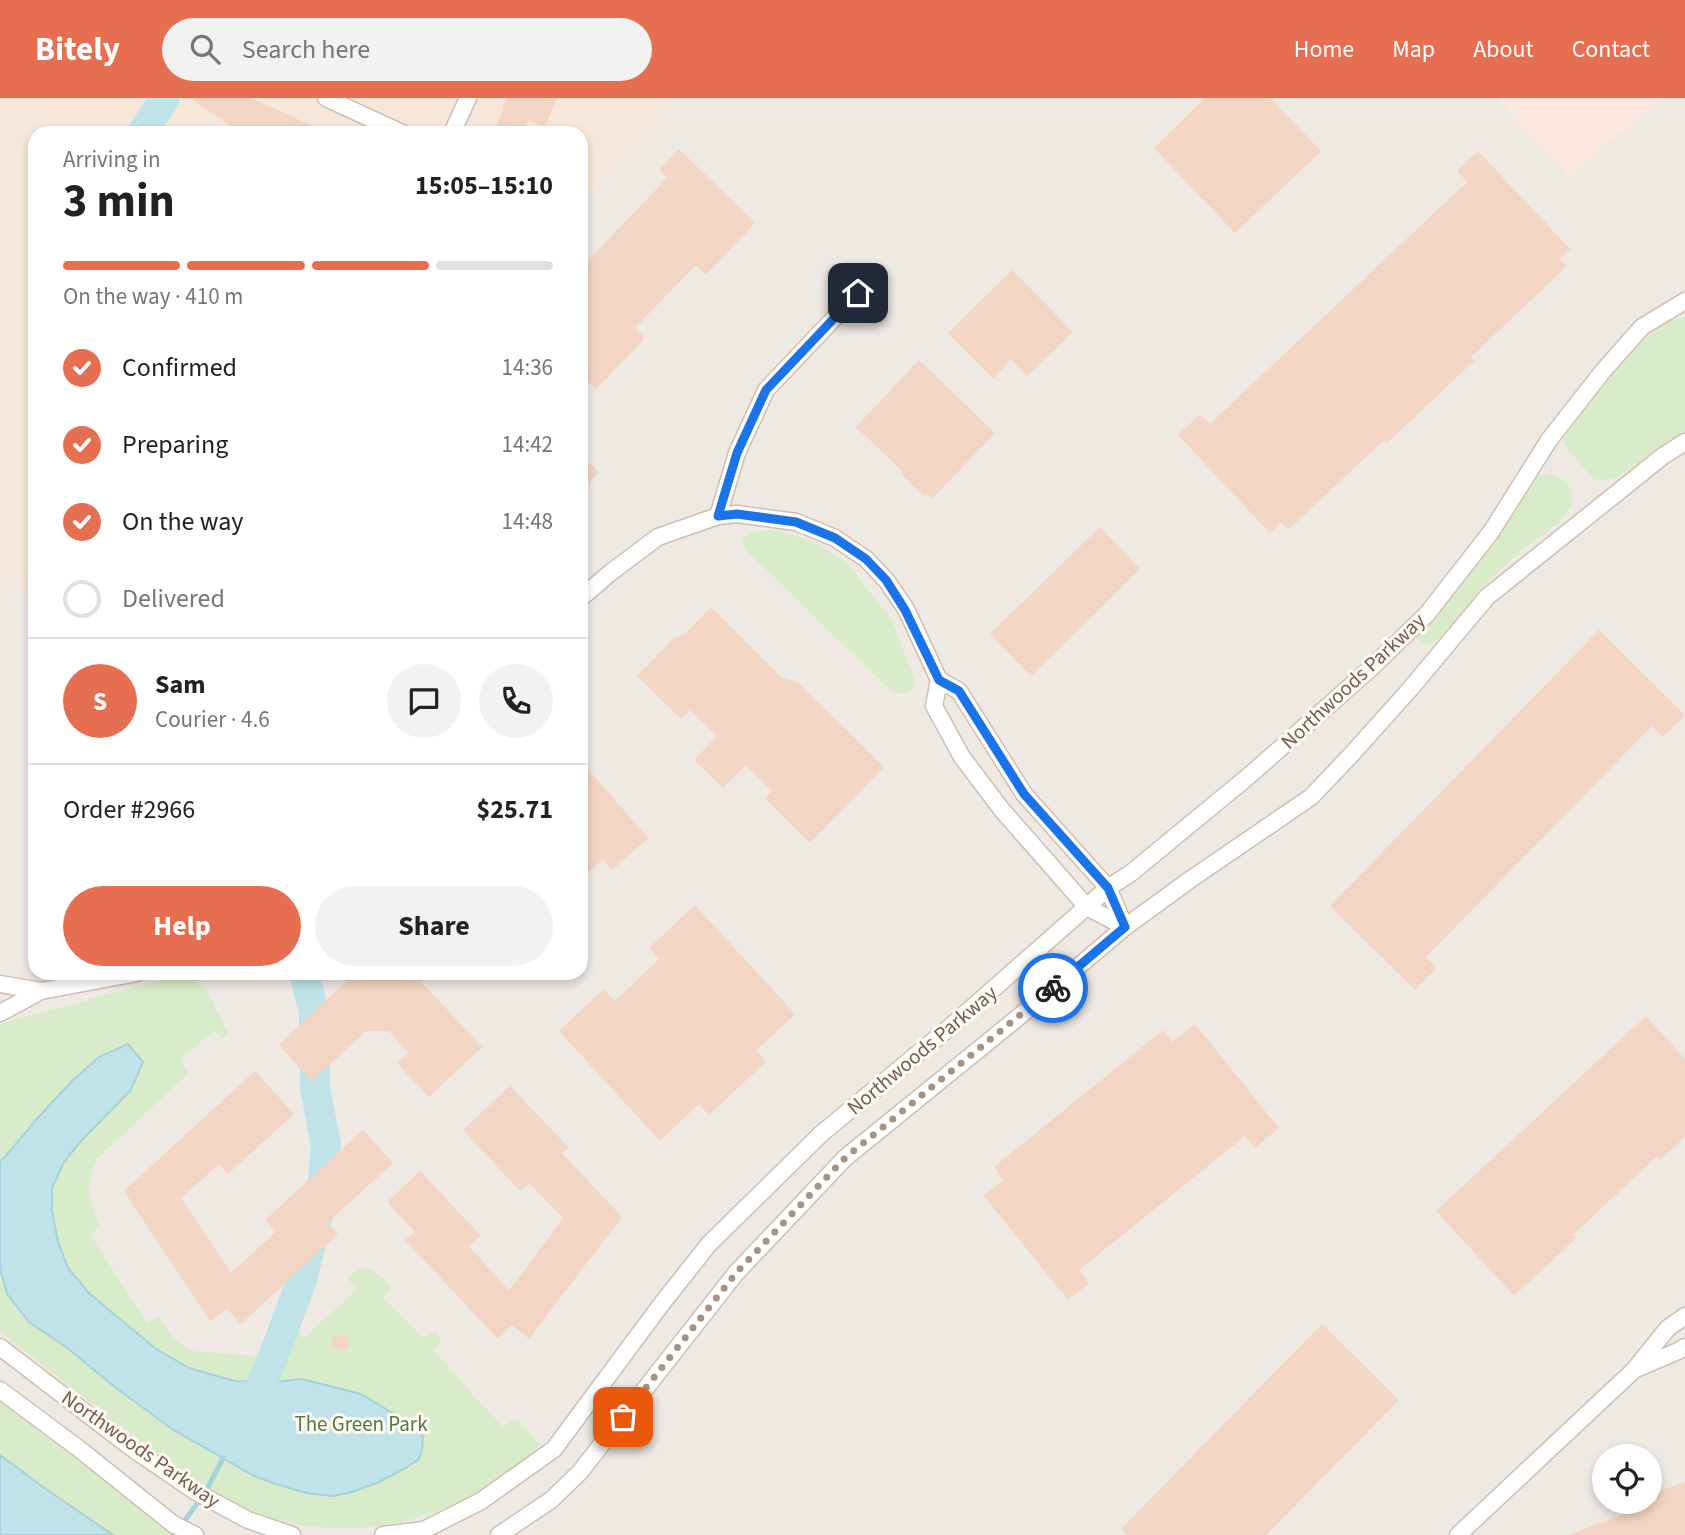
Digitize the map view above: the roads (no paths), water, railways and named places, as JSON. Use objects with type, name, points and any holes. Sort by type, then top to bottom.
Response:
[{"type":"street","points":[[326,98],[387,126]]},
{"type":"street","points":[[455,126],[468,98]]},
{"type":"street","points":[[718,516],[737,453],[766,390],[877,273]]},
{"type":"street","name":"Northwoods Parkway","points":[[383,1535],[424,1530],[458,1513],[481,1501],[554,1448],[709,1244],[821,1134],[950,1027],[1108,888],[1131,873],[1250,775],[1371,668],[1427,614],[1491,532],[1549,440],[1603,371],[1642,327],[1685,301]]},
{"type":"street","name":"Northwoods Parkway","points":[[499,1535],[551,1500],[580,1472],[736,1273],[845,1158],[1125,927],[1311,797],[1411,688],[1487,597],[1663,456],[1685,442]]},
{"type":"street","points":[[588,592],[658,537],[718,516],[737,514],[796,522],[835,538],[866,559],[886,580],[905,610],[939,680],[959,691],[1024,794],[1108,888],[1125,927]]},
{"type":"street","points":[[939,680],[934,706],[962,757],[1002,810],[1087,907],[1125,927]]},
{"type":"street","points":[[0,984],[41,990],[97,980]]},
{"type":"street","points":[[0,1013],[41,990]]},
{"type":"street","points":[[1458,1535],[1634,1370],[1668,1328],[1685,1316]]},
{"type":"street","name":"Northwoods Parkway","points":[[0,1347],[133,1449],[197,1492],[248,1520],[292,1535]]},
{"type":"street","points":[[1634,1370],[1685,1347]]},
{"type":"street","name":"Northwoods Parkway","points":[[0,1390],[173,1524],[195,1535]]},
{"type":"water","points":[[128,1044],[143,1062],[131,1090],[64,1162],[52,1188],[52,1211],[58,1242],[68,1268],[89,1293],[115,1315],[155,1348],[189,1368],[235,1381],[275,1382],[302,1379],[361,1394],[417,1428],[423,1437],[419,1459],[379,1482],[332,1496],[306,1493],[254,1476],[172,1429],[116,1388],[66,1347],[29,1322],[7,1294],[0,1268],[0,1161],[72,1081],[99,1057]]},
{"type":"water","points":[[0,1455],[43,1487],[113,1535],[0,1535]]},
{"type":"waterway","points":[[147,126],[165,98]]},
{"type":"waterway","points":[[262,1382],[302,1280],[321,1203],[326,1145],[315,1088],[314,1012],[306,980]]},
{"type":"waterway","points":[[174,1535],[205,1493],[223,1458]]},
{"type":"park label","name":"The Green Park","points":[[361,1424]]}]
